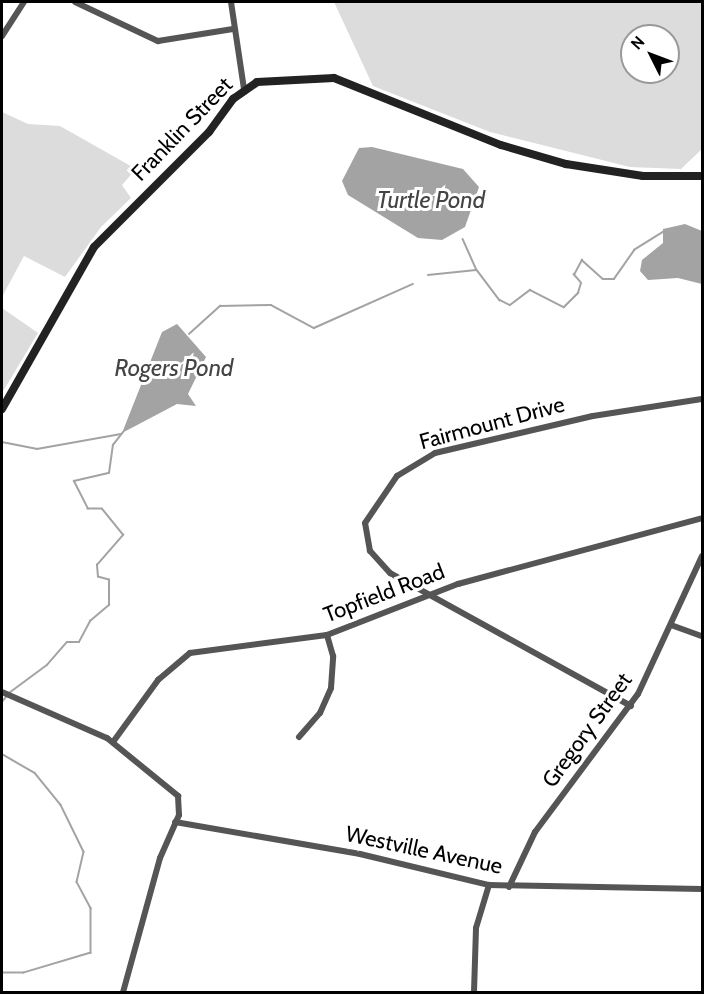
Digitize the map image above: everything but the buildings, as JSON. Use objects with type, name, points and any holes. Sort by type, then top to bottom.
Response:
[{"type":"main road","name":"Franklin Street","points":[[2,409],[94,247],[209,132],[243,89],[288,77],[334,78],[501,145],[566,165],[643,176],[702,176]]},
{"type":"street","points":[[2,36],[24,2]]},
{"type":"street","points":[[75,2],[158,41],[233,29]]},
{"type":"street","points":[[231,2],[243,89]]},
{"type":"street","name":"Fairmount Drive","points":[[631,706],[381,566],[365,533],[373,504],[412,463],[435,453],[593,416],[702,399]]},
{"type":"street","name":"Topfield Road","points":[[113,741],[158,680],[190,653],[327,635],[434,595],[702,518]]},
{"type":"street","name":"Gregory Street","points":[[509,887],[535,832],[631,706],[702,556]]},
{"type":"street","points":[[671,625],[702,636]]},
{"type":"street","points":[[299,736],[320,713],[331,688],[333,656],[327,635]]},
{"type":"street","points":[[5,694],[113,741],[175,790],[180,808],[160,858],[123,993]]},
{"type":"street","name":"Westville Avenue","points":[[175,822],[360,854],[489,885],[702,889]]},
{"type":"street","points":[[474,993],[476,928],[489,885]]},
{"type":"shaded area","points":[[334,2],[702,2],[702,149],[681,169],[630,167],[490,132],[373,86]]},
{"type":"shaded area","points":[[2,112],[28,124],[60,126],[136,169],[122,185],[131,198],[101,227],[65,277],[24,256],[2,297]]},
{"type":"shaded area","points":[[2,308],[38,333],[2,393]]},
{"type":"water","name":"Turtle Pond","points":[[372,147],[463,169],[479,187],[465,227],[442,240],[418,238],[348,195],[342,181],[359,148]]},
{"type":"water","points":[[685,224],[702,231],[702,284],[678,278],[648,280],[640,271],[642,260],[663,243],[663,229]]},
{"type":"water","name":"Rogers Pond","points":[[177,324],[206,357],[188,394],[196,406],[177,404],[122,433],[162,332]]},
{"type":"waterway","points":[[463,239],[477,270],[500,300],[510,305],[530,290],[564,307],[578,293],[581,283],[574,275],[582,260],[603,279],[614,279],[634,250],[665,231]]},
{"type":"waterway","points":[[428,275],[476,270]]},
{"type":"waterway","points":[[189,334],[220,306],[271,305],[314,328],[413,284]]},
{"type":"waterway","points":[[9,693],[47,665],[67,642],[79,642],[90,621],[109,605],[109,580],[98,577],[97,565],[123,535],[102,509],[88,509],[74,481],[109,473],[113,445],[123,432]]},
{"type":"waterway","points":[[2,442],[37,449],[121,434]]},
{"type":"waterway","points":[[2,702],[6,697]]},
{"type":"waterway","points":[[2,735],[2,744]]},
{"type":"waterway","points":[[2,754],[35,773],[61,805],[84,852],[77,882],[91,908],[91,953],[24,973],[2,973]]}]
